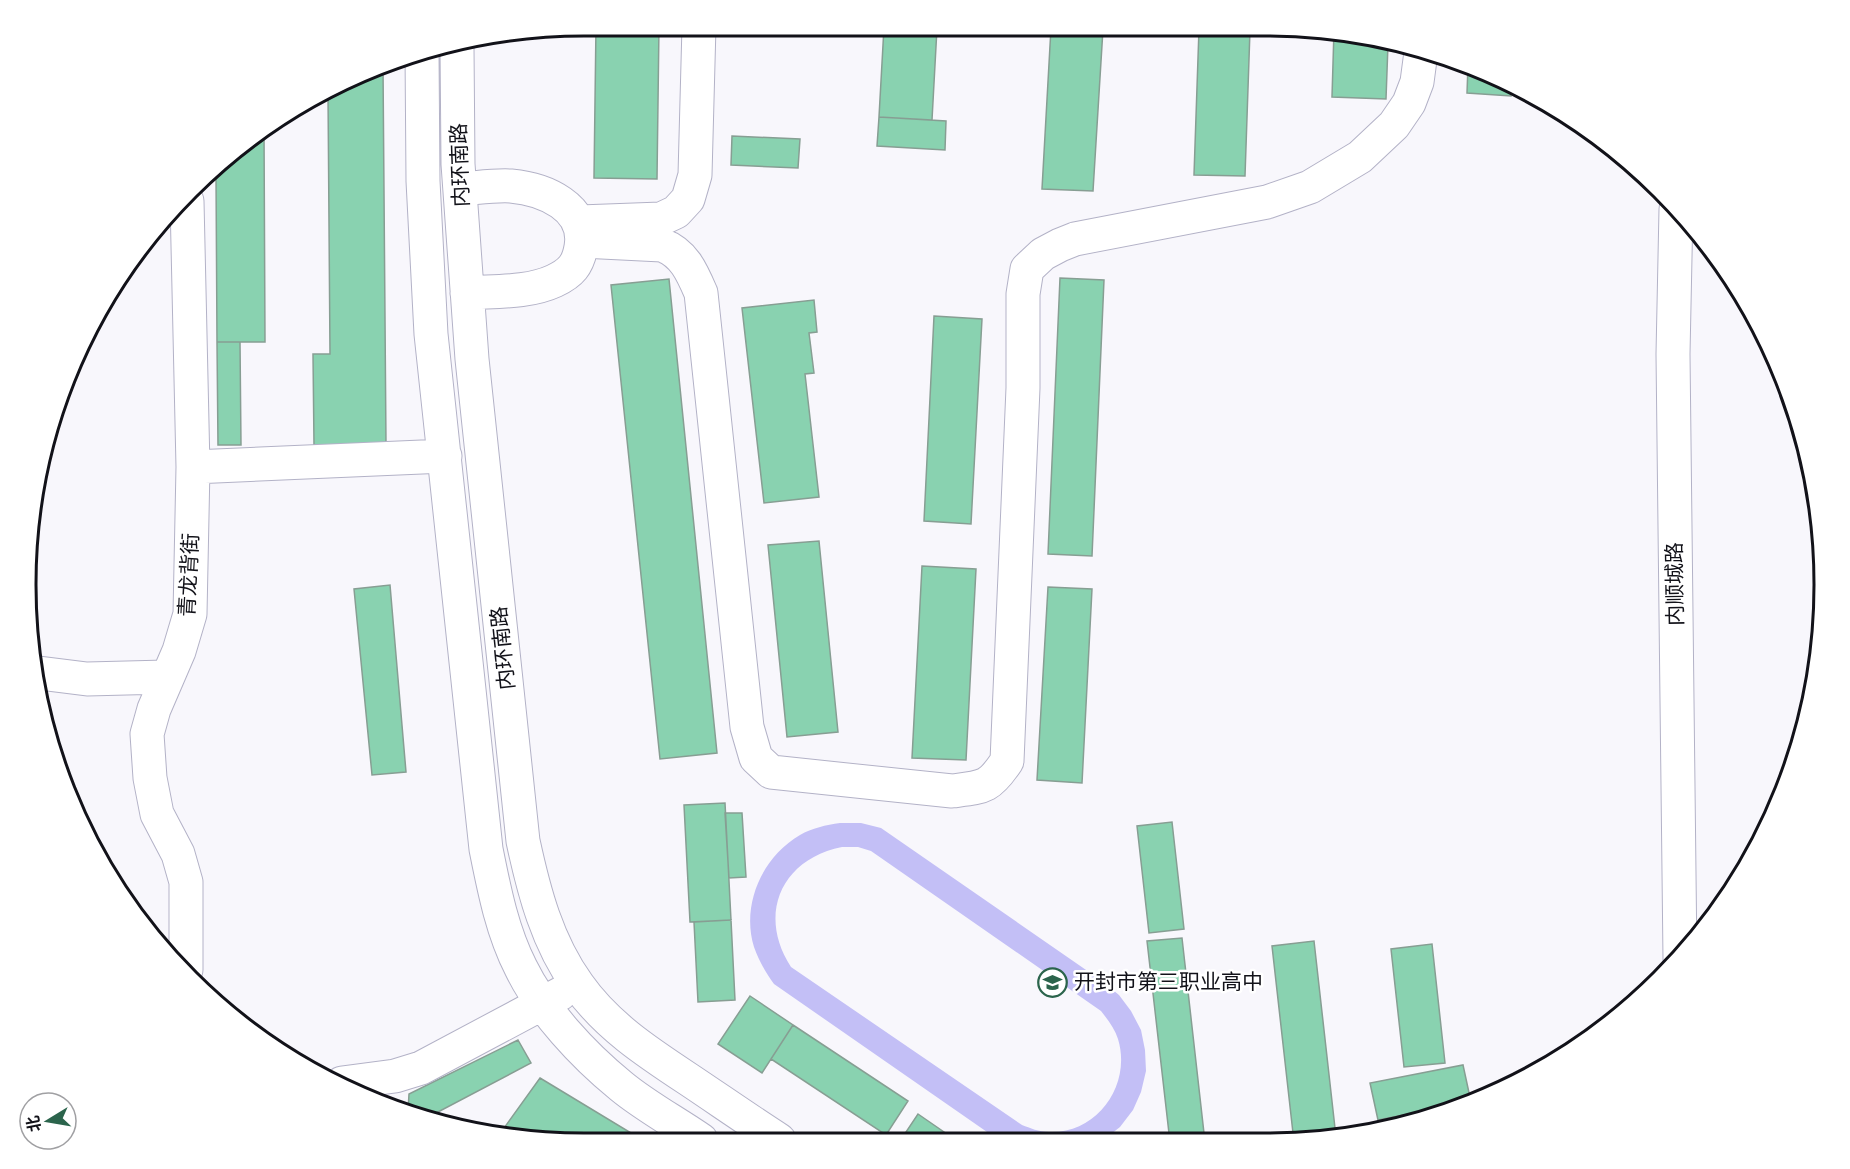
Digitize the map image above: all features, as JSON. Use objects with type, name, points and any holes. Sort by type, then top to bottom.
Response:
[{"type":"street","points":[[661,232],[687,199],[695,175],[699,36]]},
{"type":"street","name":"内环南路","points":[[457,52],[460,189],[472,359],[523,841],[543,918],[560,956],[578,985],[621,1032],[769,1133]]},
{"type":"street","points":[[661,232],[690,267],[701,293],[747,727],[756,758],[771,772],[952,791],[976,788],[994,780],[1007,761],[1023,388],[1023,294],[1027,269],[1043,255],[1075,239],[1255,204],[1310,187],[1360,157],[1394,125],[1409,103],[1417,82],[1420,59]]},
{"type":"street","name":"内环南路","points":[[422,61],[423,181],[430,322],[486,849],[494,890],[520,966],[543,1004],[595,1063],[622,1088],[690,1133]]},
{"type":"street","points":[[460,189],[509,186],[537,190],[573,212],[581,232],[578,261],[568,273],[531,288],[467,293]]},
{"type":"street","name":"青龙背街","points":[[186,961],[186,882],[178,854],[157,814],[150,778],[147,734],[166,677],[179,651],[190,614],[193,467],[187,207]]},
{"type":"street","name":"内顺城路","points":[[1676,221],[1673,354],[1680,944]]},
{"type":"street","points":[[581,232],[661,232]]},
{"type":"street","points":[[193,467],[445,456]]},
{"type":"street","points":[[44,674],[87,679],[166,677]]},
{"type":"street","points":[[354,1081],[395,1076],[421,1068],[578,985]]},
{"type":"shaded area","points":[[840,823],[861,823],[881,828],[1119,995],[1141,1030],[1146,1071],[1141,1092],[1133,1110],[1120,1127],[1112,1133],[988,1133],[774,984],[754,947],[750,915],[753,899],[765,869],[775,856],[800,835],[819,827]],"holes":[[[842,847],[858,847],[871,851],[1101,1011],[1117,1035],[1121,1056],[1120,1073],[1115,1089],[1107,1104],[1096,1116],[1082,1125],[1066,1130],[1045,1132],[1022,1125],[791,967],[781,947],[776,928],[776,909],[781,892],[790,877],[821,853]]]},
{"type":"building","points":[[596,36],[659,36],[657,179],[594,178]]},
{"type":"building","points":[[884,36],[937,36],[932,120],[879,117]]},
{"type":"building","points":[[1051,36],[1103,36],[1093,191],[1042,189]]},
{"type":"building","points":[[1199,36],[1250,36],[1245,176],[1194,175]]},
{"type":"building","points":[[1334,41],[1388,50],[1386,99],[1332,97]]},
{"type":"building","points":[[383,75],[386,445],[314,445],[313,354],[330,354],[328,100]]},
{"type":"building","points":[[1468,75],[1511,96],[1467,93]]},
{"type":"building","points":[[879,117],[946,121],[945,150],[877,146]]},
{"type":"building","points":[[732,136],[800,139],[798,168],[731,165]]},
{"type":"building","points":[[264,140],[265,342],[217,342],[216,179]]},
{"type":"building","points":[[1060,278],[1104,280],[1092,556],[1048,554]]},
{"type":"building","points":[[669,279],[717,753],[660,759],[611,285]]},
{"type":"building","points":[[814,300],[817,332],[809,333],[814,373],[805,374],[819,497],[764,503],[742,308]]},
{"type":"building","points":[[934,316],[982,319],[971,524],[924,521]]},
{"type":"building","points":[[217,342],[240,342],[241,445],[218,445]]},
{"type":"building","points":[[819,541],[838,732],[787,737],[768,545]]},
{"type":"building","points":[[922,566],[976,569],[966,760],[912,758]]},
{"type":"building","points":[[390,585],[406,772],[372,775],[354,589]]},
{"type":"building","points":[[1048,587],[1092,589],[1082,783],[1037,780]]},
{"type":"building","points":[[725,803],[731,920],[690,922],[684,805]]},
{"type":"building","points":[[725,813],[742,813],[746,877],[729,878]]},
{"type":"building","points":[[1172,822],[1184,929],[1149,933],[1137,826]]},
{"type":"building","points":[[731,920],[735,1000],[698,1002],[694,922]]},
{"type":"building","points":[[1182,938],[1204,1133],[1169,1133],[1147,941]]},
{"type":"building","points":[[1314,941],[1335,1128],[1293,1132],[1272,946]]},
{"type":"building","points":[[1432,944],[1445,1063],[1404,1067],[1391,949]]},
{"type":"building","points":[[750,996],[793,1025],[762,1073],[718,1044]]},
{"type":"building","points":[[793,1025],[908,1101],[887,1133],[883,1133],[771,1059]]},
{"type":"building","points":[[518,1040],[531,1063],[437,1112],[408,1104],[409,1094]]},
{"type":"building","points":[[1463,1065],[1469,1093],[1442,1104],[1378,1120],[1370,1083]]},
{"type":"building","points":[[540,1078],[631,1133],[549,1132],[505,1127]]},
{"type":"building","points":[[918,1114],[945,1133],[905,1133]]},
{"type":"place","name":"开封市第三职业高中","points":[[1053,982]]}]
